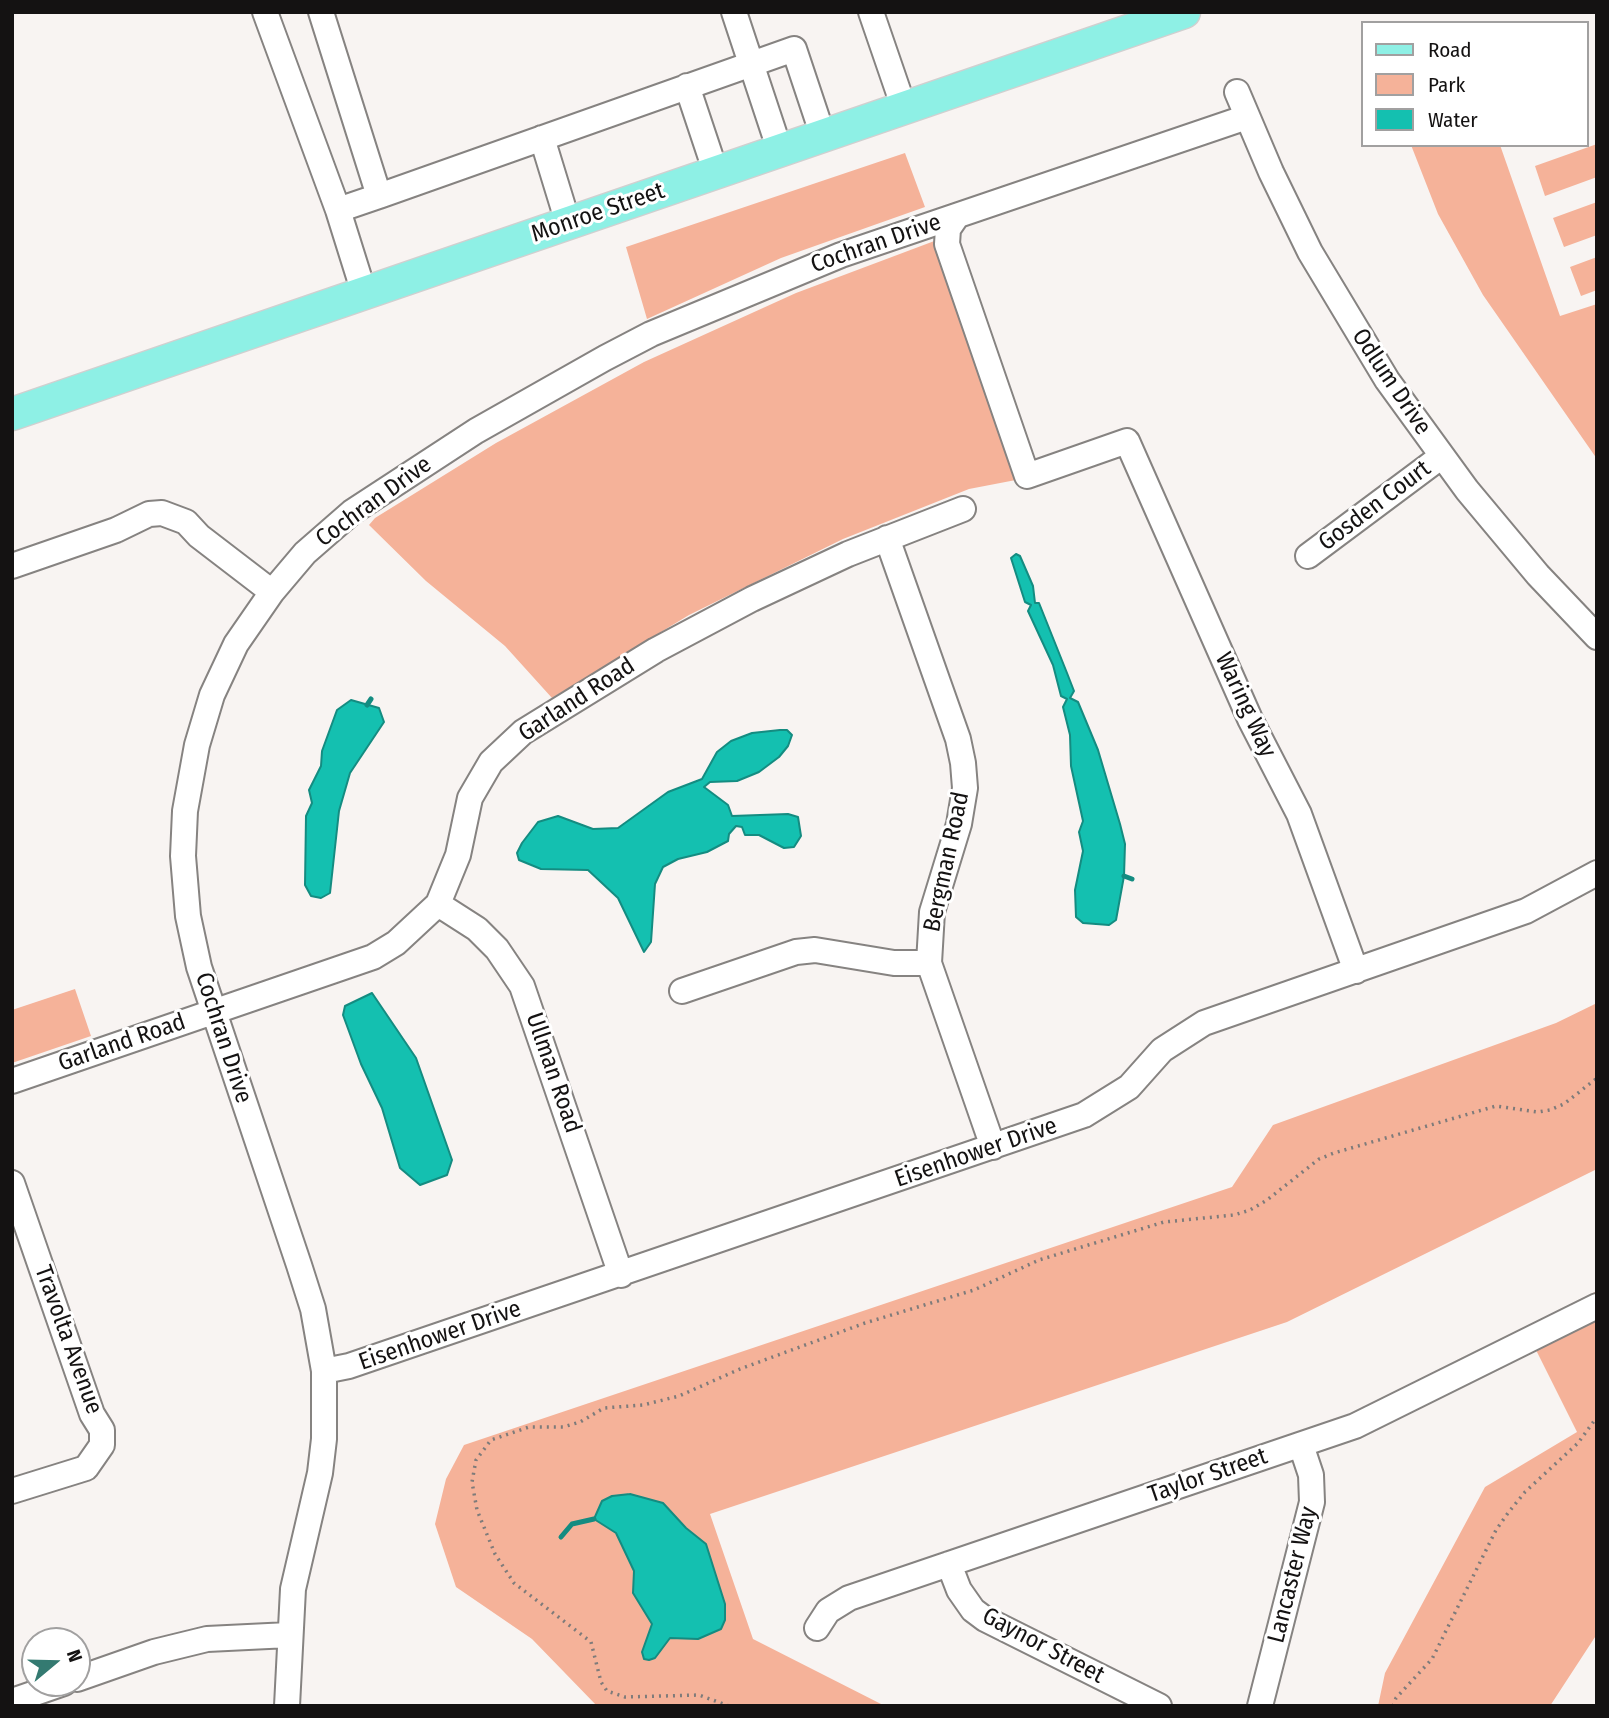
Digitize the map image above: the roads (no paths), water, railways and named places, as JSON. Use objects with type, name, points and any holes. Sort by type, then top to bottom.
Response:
[{"type":"main road","name":"Monroe Street","points":[[12,414],[1184,12]]},
{"type":"street","points":[[265,12],[338,210],[364,293]]},
{"type":"street","points":[[321,12],[379,196]]},
{"type":"street","points":[[734,12],[780,151]]},
{"type":"street","points":[[871,12],[904,108]]},
{"type":"street","points":[[338,210],[794,49],[823,136]]},
{"type":"street","points":[[687,86],[716,173]]},
{"type":"street","name":"Odlum Drive","points":[[1237,92],[1287,207],[1335,298],[1387,380],[1442,456],[1538,575],[1597,638]]},
{"type":"street","name":"Cochran Drive","points":[[287,1706],[293,1589],[320,1473],[325,1419],[324,1371],[310,1298],[213,1012],[188,916],[183,856],[185,811],[197,745],[212,695],[236,644],[272,592],[304,553],[352,512],[410,472],[551,387],[651,334],[788,275],[1247,117]]},
{"type":"street","points":[[542,138],[568,223]]},
{"type":"street","name":"Waring Way","points":[[957,216],[948,229],[947,244],[1027,476],[1126,441],[1250,719],[1299,814],[1356,971]]},
{"type":"street","name":"Gosden Court","points":[[1308,556],[1442,456]]},
{"type":"street","name":"Garland Road","points":[[12,1081],[373,957],[396,943],[438,904],[458,855],[470,798],[491,762],[523,732],[656,650],[716,618],[887,538],[963,509]]},
{"type":"street","points":[[12,566],[116,530],[149,514],[162,513],[186,522],[199,537],[272,592]]},
{"type":"street","name":"Bergman Road","points":[[887,538],[958,739],[963,763],[965,788],[959,824],[932,912],[929,963],[993,1147]]},
{"type":"street","name":"Eisenhower Drive","points":[[324,1371],[349,1366],[621,1275],[1084,1115],[1106,1104],[1129,1087],[1163,1050],[1203,1023],[1526,911],[1597,873]]},
{"type":"street","name":"Ullman Road","points":[[438,904],[477,929],[497,949],[523,986],[621,1275]]},
{"type":"street","points":[[682,992],[796,952],[815,950],[894,963],[929,963]]},
{"type":"street","name":"Travolta Avenue","points":[[12,1182],[92,1413],[102,1430],[102,1445],[86,1468],[12,1491]]},
{"type":"street","name":"Taylor Street","points":[[817,1628],[828,1611],[849,1598],[1301,1445],[1378,1416],[1597,1307]]},
{"type":"street","name":"Lancaster Way","points":[[1261,1706],[1312,1502],[1311,1475],[1301,1445]]},
{"type":"street","name":"Gaynor Street","points":[[949,1564],[958,1590],[973,1610],[985,1619],[1159,1706]]},
{"type":"street","points":[[91,1674],[154,1652],[207,1639],[289,1635]]},
{"type":"water","points":[[1016,554],[1020,556],[1033,586],[1035,603],[1039,603],[1074,691],[1070,698],[1078,702],[1098,750],[1120,824],[1125,844],[1124,876],[1116,920],[1109,925],[1083,923],[1076,917],[1075,890],[1083,851],[1079,832],[1083,821],[1071,766],[1070,735],[1063,707],[1067,699],[1061,696],[1053,665],[1028,611],[1031,605],[1025,602],[1011,558]]},
{"type":"water","points":[[351,700],[379,708],[384,722],[350,773],[339,811],[330,893],[321,898],[311,896],[305,885],[306,816],[312,803],[309,790],[321,766],[322,751],[337,710]]},
{"type":"water","points":[[787,730],[792,735],[788,746],[779,757],[759,772],[737,781],[710,782],[704,787],[728,805],[732,816],[788,814],[798,817],[801,836],[794,847],[784,848],[759,835],[745,835],[742,827],[736,826],[729,834],[728,841],[707,852],[678,859],[663,867],[655,884],[651,942],[644,952],[618,898],[588,870],[541,869],[519,860],[517,853],[522,843],[538,822],[558,816],[593,829],[618,828],[668,792],[702,779],[717,752],[731,741],[752,733]]},
{"type":"water","points":[[372,993],[416,1058],[452,1160],[447,1175],[420,1185],[400,1168],[382,1108],[361,1064],[343,1015],[345,1006]]},
{"type":"water","points":[[630,1494],[663,1503],[686,1528],[706,1544],[725,1604],[725,1620],[721,1629],[698,1639],[670,1638],[655,1658],[649,1660],[644,1659],[642,1652],[652,1624],[633,1593],[634,1571],[616,1533],[594,1519],[602,1501],[612,1496]]},
{"type":"waterway","points":[[367,705],[371,699]]},
{"type":"waterway","points":[[1124,876],[1132,879]]},
{"type":"waterway","points":[[561,1537],[572,1524],[594,1519]]}]
